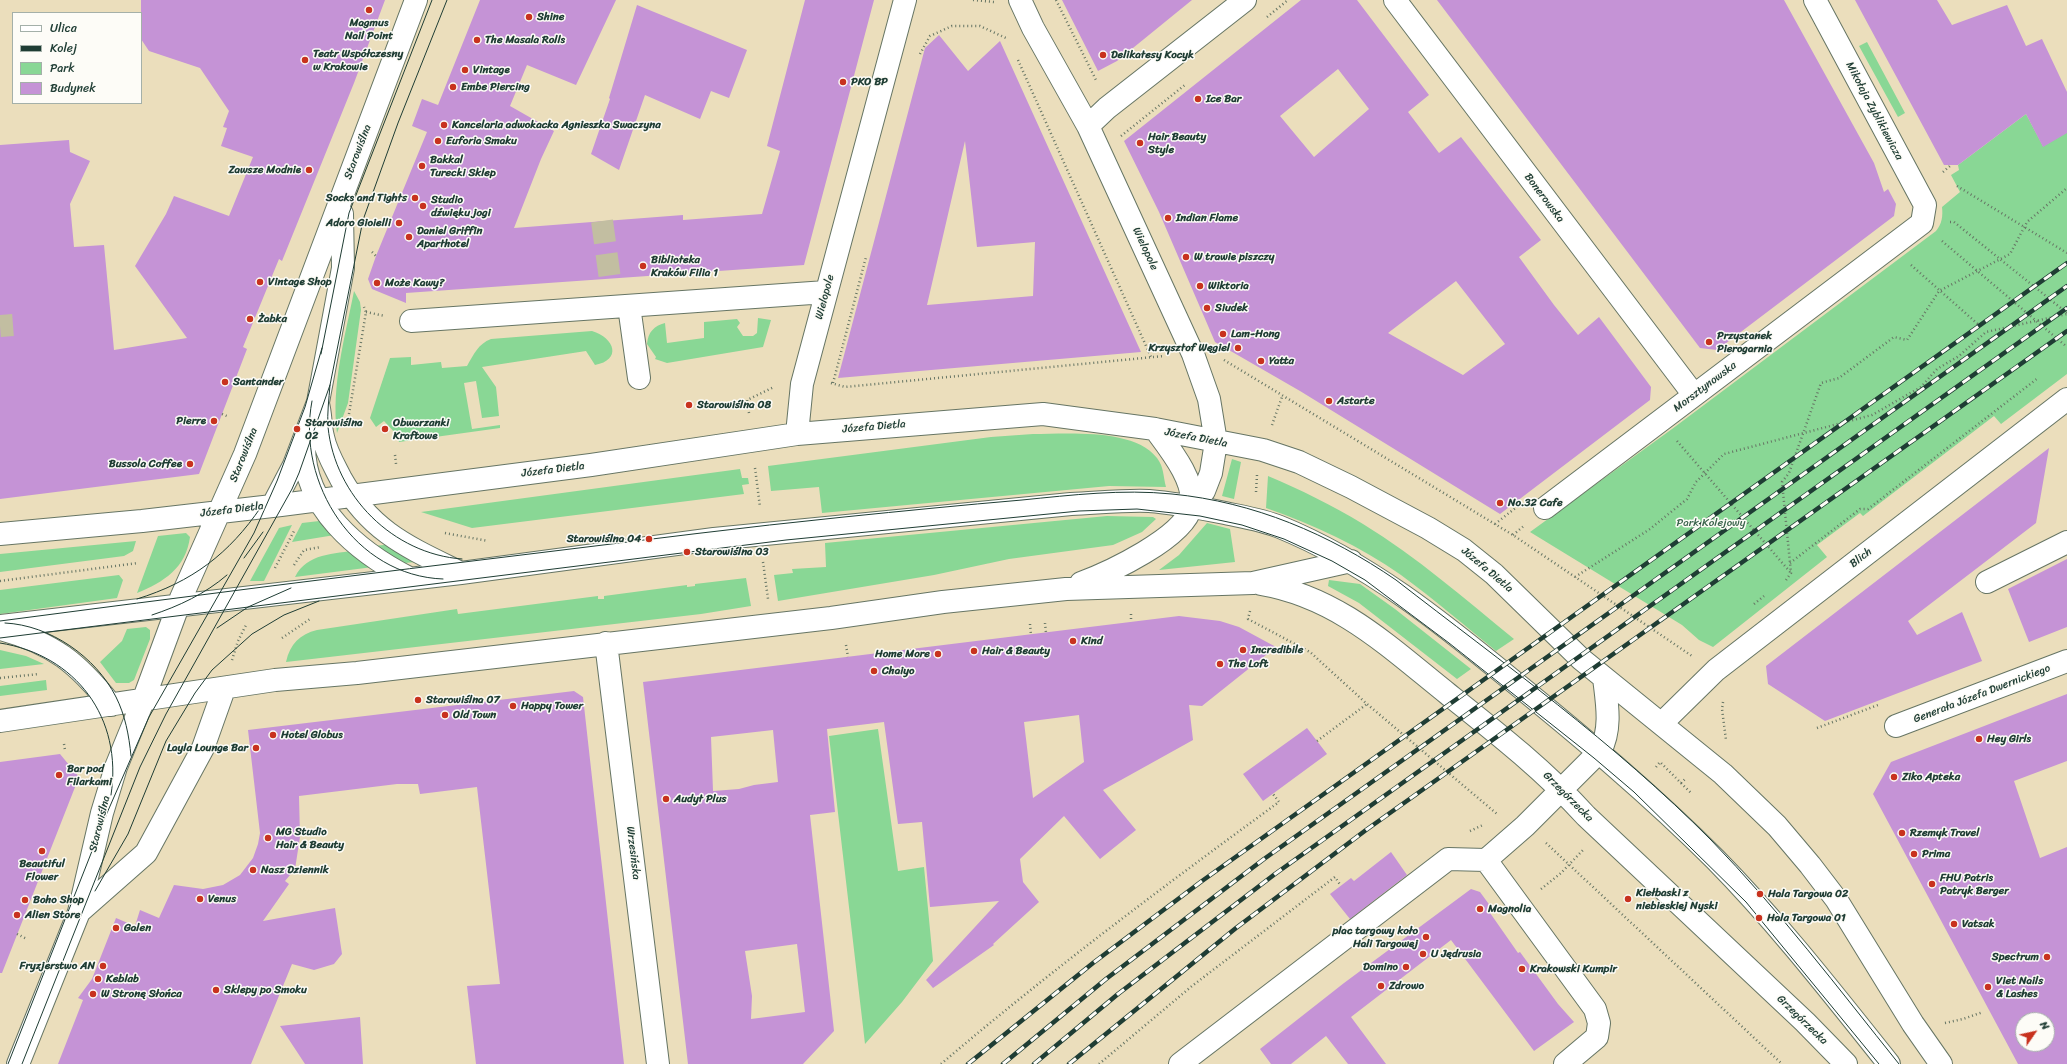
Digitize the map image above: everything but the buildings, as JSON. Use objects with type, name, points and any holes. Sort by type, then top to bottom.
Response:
[{"type":"street","name":"Starowiślna","points":[[18,1064],[79,912],[109,788],[116,767],[143,701],[178,606],[221,511],[286,348],[341,197],[416,0]]},
{"type":"street","name":"Wielopole","points":[[797,434],[802,384],[905,0]]},
{"type":"street","name":"Wielopole","points":[[1020,0],[1033,28],[1088,126],[1193,354],[1210,398],[1216,442],[1211,473],[1204,491],[1188,515],[1174,530],[1155,545],[1106,574],[1066,589]]},
{"type":"street","points":[[1088,126],[1107,108],[1245,0]]},
{"type":"street","name":"Bonerowska","points":[[1395,0],[1694,395]]},
{"type":"street","name":"Mikołaja Zyblikiewicza","points":[[1814,0],[1925,205],[1922,223]]},
{"type":"street","points":[[273,505],[294,465],[318,402],[343,268],[341,197]]},
{"type":"street","name":"Morsztynowska","points":[[1545,508],[1922,223]]},
{"type":"street","points":[[410,321],[826,292]]},
{"type":"street","points":[[629,306],[640,378]]},
{"type":"street","name":"Blich","points":[[1662,723],[1716,670],[2067,399]]},
{"type":"street","points":[[318,402],[322,436],[332,462],[351,495],[364,512],[388,534],[416,552],[460,573]]},
{"type":"street","name":"Józefa Dietla","points":[[0,534],[273,505],[590,465],[797,434],[1043,414],[1155,430],[1263,450],[1299,462],[1350,487],[1464,550],[1494,574],[1581,659],[1662,723]]},
{"type":"street","points":[[1155,430],[1174,454],[1186,477],[1192,497],[1192,507]]},
{"type":"street","points":[[304,439],[304,464],[318,499],[352,541],[375,558],[409,578]]},
{"type":"street","points":[[0,627],[460,573],[714,539],[1071,504],[1142,501],[1192,507],[1254,519],[1279,526],[1351,561],[1396,590],[1476,650],[1600,751],[1716,860],[1759,906],[1812,967],[1889,1064]]},
{"type":"street","points":[[1987,582],[2067,542]]},
{"type":"street","points":[[0,722],[275,680],[356,673],[606,643],[786,624],[943,602],[1066,589],[1254,583],[1351,561]]},
{"type":"street","name":"Grzegórzecka","points":[[1254,583],[1282,588],[1310,597],[1365,628],[1523,753],[1561,788],[1586,816],[1805,1022],[1846,1064]]},
{"type":"street","points":[[0,627],[25,635],[62,654],[77,666],[111,705]]},
{"type":"street","name":"Wrzesińska","points":[[606,643],[658,1064]]},
{"type":"street","name":"Generała Józefa Dwernickiego","points":[[1896,726],[2067,661]]},
{"type":"street","points":[[1180,1064],[1448,859],[1486,860],[1525,826],[1561,788],[1600,751],[1604,743],[1608,717],[1604,678]]},
{"type":"street","name":"Starowiślna","points":[[79,912],[146,854],[203,748],[224,689]]},
{"type":"street","points":[[1662,723],[1723,774],[1776,826],[1810,866],[1836,899],[1913,1024],[1941,1064]]},
{"type":"street","points":[[1486,860],[1595,1009],[1599,1023],[1597,1037],[1566,1064]]},
{"type":"path","points":[[1056,0],[1097,83]]},
{"type":"path","points":[[918,61],[930,36],[952,26],[980,26],[1008,40]]},
{"type":"path","points":[[1015,54],[1151,357]]},
{"type":"path","points":[[1943,172],[1951,165]]},
{"type":"path","points":[[1957,186],[2067,253]]},
{"type":"path","points":[[1784,583],[1791,573],[1782,482],[1788,473],[1820,383],[1839,378],[1894,337],[1907,340],[1939,291],[2010,254],[2027,222],[2067,188]]},
{"type":"path","points":[[1575,577],[1650,529],[1687,499],[1696,482],[1706,474],[1724,454],[1872,415],[1921,387],[1937,369],[1959,356],[1986,332],[2067,314],[2002,259],[1954,222],[1922,223]]},
{"type":"path","points":[[1922,223],[1977,272],[2067,347]]},
{"type":"path","points":[[372,252],[376,256]]},
{"type":"path","points":[[868,252],[833,383],[845,386],[1166,356]]},
{"type":"path","points":[[1907,262],[1980,326]]},
{"type":"path","points":[[366,312],[378,315]]},
{"type":"path","points":[[1219,357],[1282,397],[1495,524],[1695,658]]},
{"type":"path","points":[[1790,563],[1860,509],[1868,510],[2038,378]]},
{"type":"path","points":[[748,400],[776,386]]},
{"type":"path","points":[[1271,428],[1282,397]]},
{"type":"path","points":[[222,414],[229,416]]},
{"type":"path","points":[[1673,437],[1791,573]]},
{"type":"path","points":[[1255,496],[1257,469]]},
{"type":"path","points":[[1495,524],[1524,501]]},
{"type":"path","points":[[440,533],[487,541],[494,540]]},
{"type":"path","points":[[291,569],[304,550],[325,546]]},
{"type":"path","points":[[0,581],[138,563]]},
{"type":"path","points":[[1753,606],[1765,596]]},
{"type":"path","points":[[1251,607],[1248,619],[1310,652],[1367,704],[1500,817],[1525,826],[1569,864],[1782,1064]]},
{"type":"path","points":[[1131,614],[1131,622]]},
{"type":"path","points":[[1045,623],[1046,633]]},
{"type":"path","points":[[1030,624],[1031,634]]},
{"type":"path","points":[[846,645],[848,658]]},
{"type":"path","points":[[0,678],[44,674]]},
{"type":"path","points":[[1724,699],[1722,709],[1725,739]]},
{"type":"path","points":[[1317,741],[1367,704]]},
{"type":"path","points":[[64,744],[64,750]]},
{"type":"path","points":[[1681,783],[1691,793]]},
{"type":"path","points":[[941,1064],[1075,954],[1279,802],[1273,794]]},
{"type":"path","points":[[1540,890],[1561,873],[1586,847]]},
{"type":"path","points":[[1099,1064],[1192,986],[1335,877],[1341,886]]},
{"type":"path","points":[[17,934],[27,939]]},
{"type":"green space","points":[[1867,42],[1905,113],[1898,117],[1859,46]]},
{"type":"green space","name":"Park Kolejowy","points":[[2026,114],[2043,146],[2067,132],[2067,374],[2001,424],[1994,416],[1863,516],[1860,513],[1817,545],[1827,557],[1713,647],[1699,640],[1682,625],[1530,532],[1672,429],[1936,231],[1942,220],[1942,207],[1960,192],[1951,175],[1959,170],[1958,165]]},
{"type":"green space","points":[[354,291],[360,302],[361,310],[348,403],[337,433],[337,380]]},
{"type":"green space","points":[[758,318],[771,320],[763,347],[667,363],[655,359],[656,357],[647,344],[652,330],[665,323],[667,343],[704,338],[704,322],[737,319],[740,323],[737,327],[743,336],[753,336],[757,333]]},
{"type":"green space","points":[[592,331],[600,334],[606,339],[612,349],[612,354],[609,359],[595,365],[586,351],[482,367],[496,387],[499,416],[482,418],[476,381],[464,383],[472,429],[500,425],[500,428],[399,442],[397,435],[384,421],[376,427],[370,418],[390,358],[411,357],[411,365],[441,362],[442,368],[467,366],[480,347],[491,339]]},
{"type":"green space","points":[[1033,434],[1099,435],[1117,437],[1133,442],[1146,448],[1157,458],[1162,468],[1166,487],[1109,486],[822,513],[819,487],[771,491],[768,466],[991,437]]},
{"type":"green space","points":[[1232,459],[1241,462],[1234,499],[1222,496]]},
{"type":"green space","points":[[740,469],[742,478],[748,478],[749,484],[742,485],[744,494],[472,528],[421,512]]},
{"type":"green space","points":[[1268,476],[1328,504],[1383,537],[1440,579],[1514,639],[1496,651],[1425,593],[1385,564],[1336,537],[1266,508]]},
{"type":"green space","points":[[1107,516],[1153,517],[1156,519],[1142,532],[1113,545],[1009,559],[934,575],[778,601],[774,575],[793,573],[792,569],[826,567],[825,543]]},
{"type":"green space","points":[[328,520],[341,534],[292,542],[302,523]]},
{"type":"green space","points":[[1207,523],[1230,529],[1235,562],[1159,570],[1179,555]]},
{"type":"green space","points":[[292,525],[264,581],[250,581],[279,528]]},
{"type":"green space","points":[[186,533],[190,537],[188,548],[179,565],[165,579],[137,593],[158,536]]},
{"type":"green space","points":[[136,541],[133,551],[124,556],[0,572],[0,554]]},
{"type":"green space","points":[[395,544],[415,562],[405,563],[373,546]]},
{"type":"green space","points":[[358,550],[373,567],[295,577],[300,569],[314,559],[331,554]]},
{"type":"green space","points":[[119,575],[123,580],[117,598],[0,614],[0,590]]},
{"type":"green space","points":[[746,578],[751,606],[701,614],[286,662],[293,645],[301,637],[317,630],[457,609],[458,614],[598,596],[598,599],[604,599],[604,596],[687,585],[687,587],[695,586],[695,584]]},
{"type":"green space","points":[[1329,580],[1360,584],[1395,609],[1471,669],[1457,679],[1359,603],[1328,586]]},
{"type":"green space","points":[[146,627],[150,630],[150,639],[134,680],[129,683],[116,683],[100,662],[122,641],[127,629]]},
{"type":"green space","points":[[0,650],[26,656],[44,664],[0,669]]},
{"type":"green space","points":[[46,680],[47,690],[0,696],[0,686]]},
{"type":"green space","points":[[878,729],[898,871],[924,867],[933,961],[902,1002],[865,1044],[829,736]]},
{"type":"tunnel","points":[[602,221],[610,279]]},
{"type":"tunnel","points":[[0,326],[13,325]]},
{"type":"tram line","points":[[321,354],[349,213],[432,0]]},
{"type":"tram line","points":[[447,0],[398,123],[363,220],[330,385],[328,427],[333,452],[342,476],[355,498],[372,517],[391,533],[413,546],[437,555],[462,559]]},
{"type":"tram line","points":[[8,1064],[107,813],[149,717],[254,533],[277,481],[305,407],[322,348]]},
{"type":"tram line","points":[[22,1064],[140,767],[166,714],[292,489],[330,385]]},
{"type":"tram line","points":[[312,401],[309,432],[313,463],[323,493],[338,520],[359,543],[383,561],[411,574],[443,579]]},
{"type":"tram line","points":[[0,621],[341,577],[695,534],[955,506],[1116,492],[1172,494],[1232,504],[1290,523],[1344,548],[1371,563],[1396,580],[1517,673],[1597,737],[1674,804],[1736,867],[1808,950],[1899,1064]]},
{"type":"tram line","points":[[137,599],[175,584],[208,564],[236,539],[261,507]]},
{"type":"tram line","points":[[0,638],[786,540],[1079,511],[1137,509],[1200,516],[1242,525],[1284,539],[1332,561],[1365,580],[1449,643],[1594,758],[1634,792],[1746,902],[1879,1064]]},
{"type":"tram line","points":[[244,558],[263,532]]},
{"type":"tram line","points":[[152,615],[191,599],[210,588],[227,575]]},
{"type":"tram line","points":[[217,628],[248,607],[291,588]]},
{"type":"tram line","points":[[95,891],[128,834],[166,741],[195,693],[212,670],[252,634],[284,615],[319,601]]},
{"type":"tram line","points":[[5,623],[22,625],[55,637],[70,646],[97,669],[116,697],[122,711],[131,756]]},
{"type":"tram line","points":[[0,643],[27,650],[51,661],[72,676],[88,695],[101,716],[109,740],[113,767],[111,795]]},
{"type":"railway","points":[[968,1064],[1093,963],[1202,881],[2067,263]]},
{"type":"railway","points":[[1003,1064],[1106,979],[1264,859],[2067,286]]},
{"type":"railway","points":[[1034,1064],[1118,994],[1275,874],[2067,308]]},
{"type":"railway","points":[[1069,1064],[1236,928],[1366,830],[2067,331]]},
{"type":"place","name":"Magmus Nail Point","points":[[369,10]]},
{"type":"place","name":"Shine","points":[[529,17]]},
{"type":"place","name":"The Masala Rolls","points":[[477,40]]},
{"type":"place","name":"Delikatesy Kocyk","points":[[1103,55]]},
{"type":"place","name":"Teatr Współczesny w Krakowie","points":[[305,60]]},
{"type":"place","name":"Vintage","points":[[465,70]]},
{"type":"place","name":"PKO BP","points":[[843,82]]},
{"type":"place","name":"Embe Piercing","points":[[453,87]]},
{"type":"place","name":"Ice Bar","points":[[1198,99]]},
{"type":"place","name":"Kancelaria adwokacka Agnieszka Swaczyna","points":[[444,125]]},
{"type":"place","name":"Euforia Smaku","points":[[438,141]]},
{"type":"place","name":"Hair Beauty Style","points":[[1140,143]]},
{"type":"place","name":"Bakkal Turecki Sklep","points":[[422,166]]},
{"type":"place","name":"Zawsze Modnie","points":[[309,170]]},
{"type":"place","name":"Socks and Tights","points":[[415,198]]},
{"type":"place","name":"Studio dźwięku jogi","points":[[423,206]]},
{"type":"place","name":"Indian Flame","points":[[1168,218]]},
{"type":"place","name":"Adoro Gioielli","points":[[399,223]]},
{"type":"place","name":"Daniel Griffin Aparthotel","points":[[409,237]]},
{"type":"place","name":"W trawie piszczy","points":[[1186,257]]},
{"type":"place","name":"Biblioteka Kraków Filia 1","points":[[643,266]]},
{"type":"place","name":"Vintage Shop","points":[[260,282]]},
{"type":"place","name":"Może Kawy?","points":[[377,283]]},
{"type":"place","name":"Wiktoria","points":[[1200,286]]},
{"type":"place","name":"Siudek","points":[[1207,308]]},
{"type":"place","name":"Żabka","points":[[250,319]]},
{"type":"place","name":"Lam-Hong","points":[[1223,334]]},
{"type":"place","name":"Przystanek Pierogarnia","points":[[1709,342]]},
{"type":"place","name":"Krzysztof Węgiel","points":[[1238,348]]},
{"type":"place","name":"Yatta","points":[[1261,361]]},
{"type":"place","name":"Santander","points":[[225,382]]},
{"type":"place","name":"Astarte","points":[[1329,401]]},
{"type":"place","name":"Starowiślna 08","points":[[689,405]]},
{"type":"place","name":"Pierre","points":[[214,421]]},
{"type":"place","name":"Starowiślna 02","points":[[297,429]]},
{"type":"place","name":"Obwarzanki Kraftowe","points":[[385,429]]},
{"type":"place","name":"Bussola Coffee","points":[[190,464]]},
{"type":"place","name":"No.32 Cafe","points":[[1500,503]]},
{"type":"place","name":"Starowiślna 04","points":[[649,539]]},
{"type":"place","name":"Starowiślna 03","points":[[687,552]]},
{"type":"place","name":"Kind","points":[[1073,641]]},
{"type":"place","name":"Incredibile","points":[[1243,650]]},
{"type":"place","name":"Hair & Beauty","points":[[974,651]]},
{"type":"place","name":"Home More","points":[[938,654]]},
{"type":"place","name":"The Loft","points":[[1220,664]]},
{"type":"place","name":"Chaiyo","points":[[874,671]]},
{"type":"place","name":"Starowiślna 07","points":[[418,700]]},
{"type":"place","name":"Happy Tower","points":[[513,706]]},
{"type":"place","name":"Old Town","points":[[445,715]]},
{"type":"place","name":"Hotel Globus","points":[[273,735]]},
{"type":"place","name":"Hey Girls","points":[[1979,739]]},
{"type":"place","name":"Layla Lounge Bar","points":[[256,748]]},
{"type":"place","name":"Bar pod Filarkami","points":[[59,775]]},
{"type":"place","name":"Ziko Apteka","points":[[1894,777]]},
{"type":"place","name":"Audyt Plus","points":[[666,799]]},
{"type":"place","name":"Rzemyk Travel","points":[[1902,833]]},
{"type":"place","name":"MG Studio Hair & Beauty","points":[[268,838]]},
{"type":"place","name":"Beautiful Flower","points":[[42,851]]},
{"type":"place","name":"Prima","points":[[1914,854]]},
{"type":"place","name":"Nasz Dziennik","points":[[253,870]]},
{"type":"place","name":"FHU Patris Patryk Berger","points":[[1932,884]]},
{"type":"place","name":"Hala Targowa 02","points":[[1760,894]]},
{"type":"place","name":"Venus","points":[[200,899]]},
{"type":"place","name":"Kiełbaski z niebieskiej Nyski","points":[[1628,899]]},
{"type":"place","name":"Boho Shop","points":[[25,900]]},
{"type":"place","name":"Magnolia","points":[[1480,909]]},
{"type":"place","name":"Alien Store","points":[[17,915]]},
{"type":"place","name":"Hala Targowa 01","points":[[1759,918]]},
{"type":"place","name":"Vatsak","points":[[1954,924]]},
{"type":"place","name":"Galen","points":[[116,928]]},
{"type":"place","name":"plac targowy koło Hali Targowej","points":[[1426,937]]},
{"type":"place","name":"U Jędrusia","points":[[1423,954]]},
{"type":"place","name":"Spectrum","points":[[2047,957]]},
{"type":"place","name":"Fryzjerstwo AN","points":[[103,966]]},
{"type":"place","name":"Domino","points":[[1406,967]]},
{"type":"place","name":"Krakowski Kumpir","points":[[1522,969]]},
{"type":"place","name":"Keblab","points":[[98,979]]},
{"type":"place","name":"Zdrowo","points":[[1381,986]]},
{"type":"place","name":"Viet Nails & Lashes","points":[[1988,987]]},
{"type":"place","name":"Sklepy po Smoku","points":[[216,990]]},
{"type":"place","name":"W Stronę Słońca","points":[[93,994]]}]
